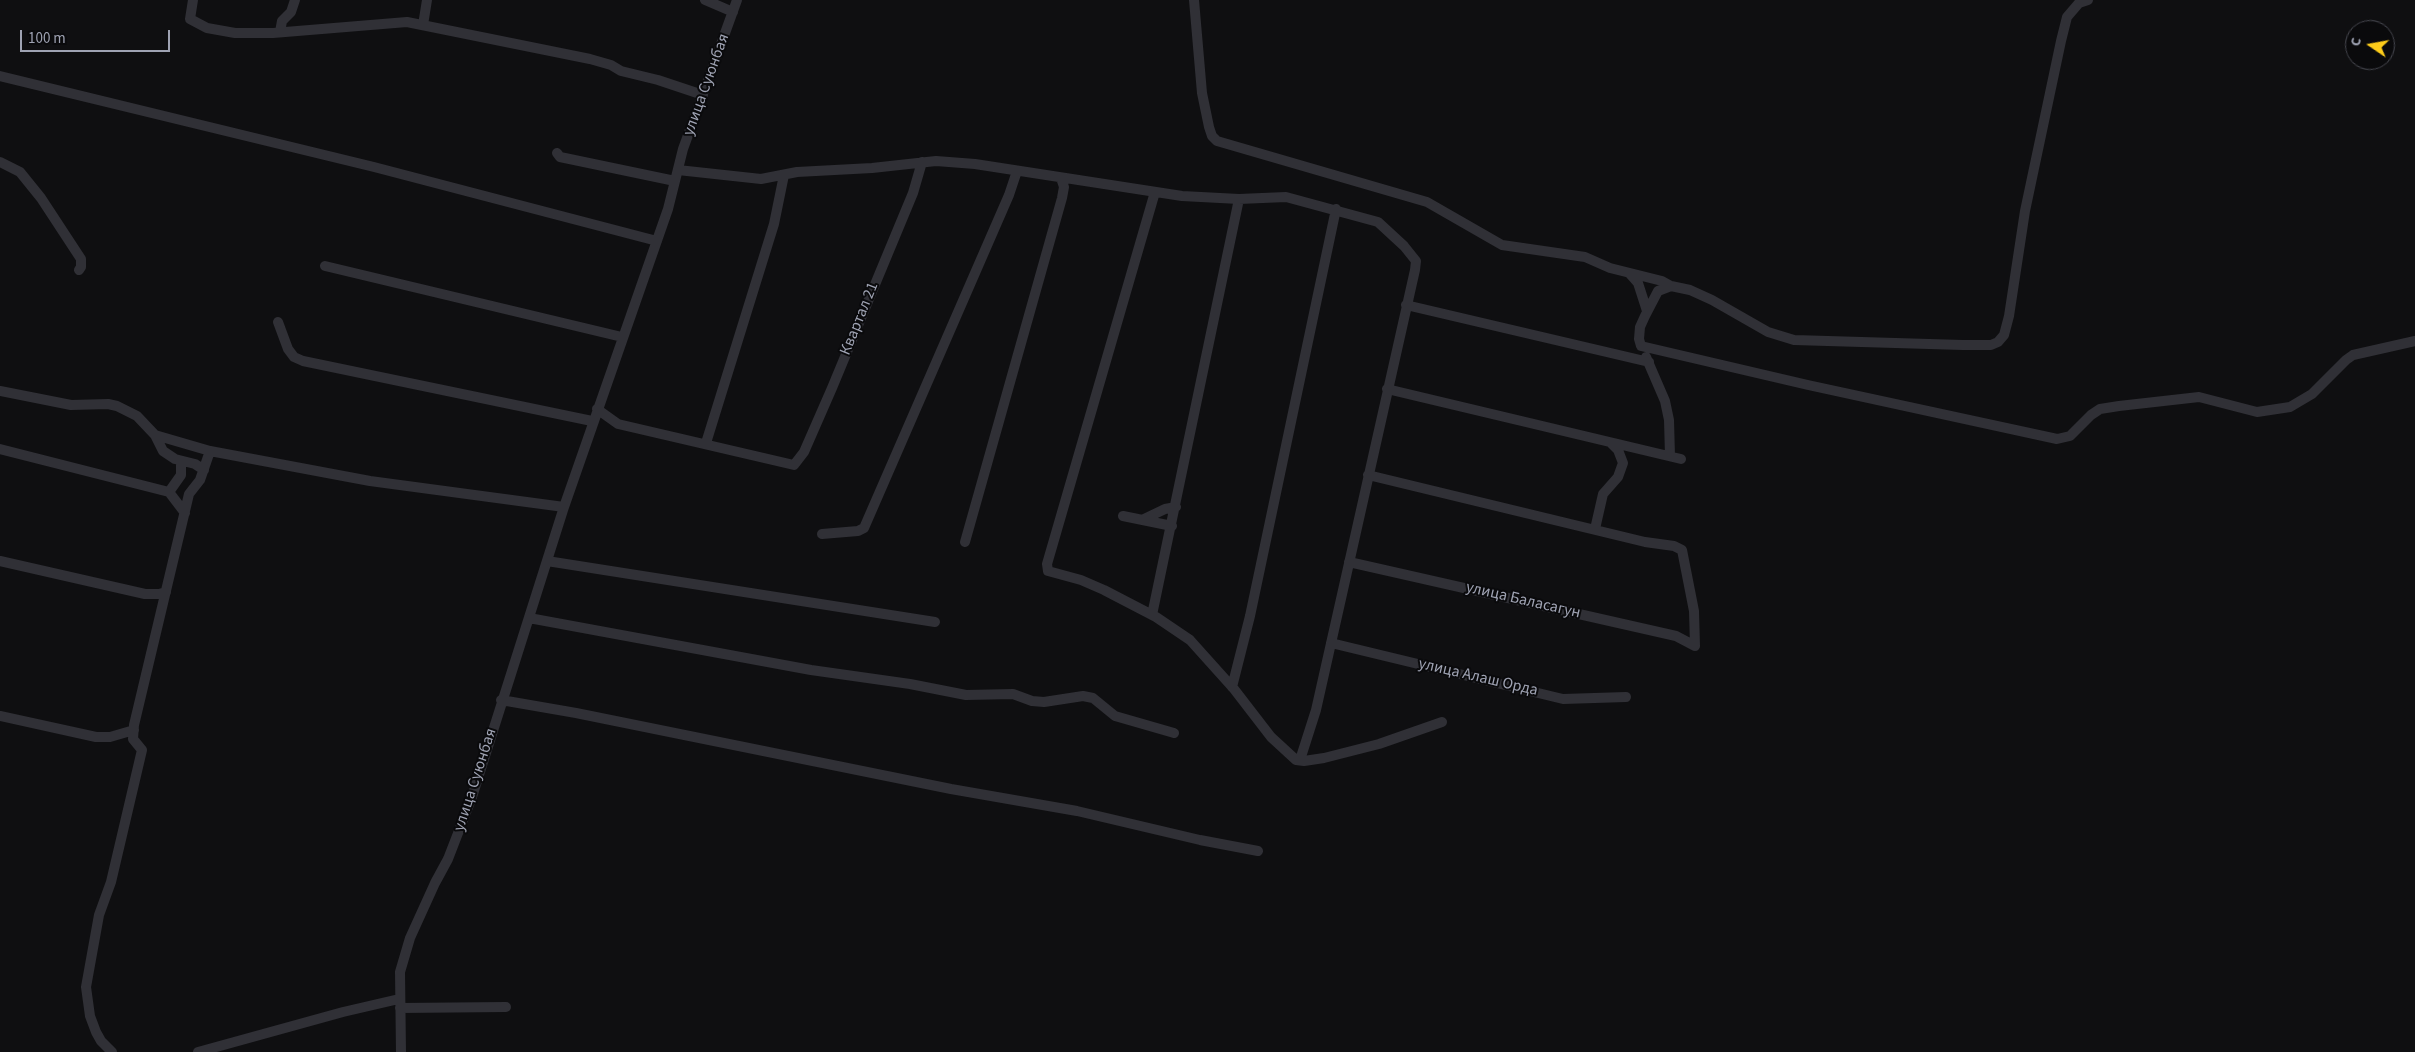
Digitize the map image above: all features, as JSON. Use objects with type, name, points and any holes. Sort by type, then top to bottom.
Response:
[{"type":"street","points":[[193,0],[190,20],[207,28],[235,33],[280,32],[407,22],[590,59],[611,65],[621,71],[658,80],[703,95]]},
{"type":"street","points":[[280,32],[282,21],[291,12],[295,0]]},
{"type":"street","points":[[424,26],[427,0]]},
{"type":"street","points":[[705,0],[734,12]]},
{"type":"street","name":"улица Суюнбая","points":[[401,1052],[400,972],[410,938],[448,859],[472,797],[592,421],[657,241],[668,209],[676,175],[737,0]]},
{"type":"street","points":[[1194,0],[1202,93],[1209,127],[1212,136],[1217,141],[1427,202],[1502,245],[1585,257],[1629,274],[1662,281],[1671,286],[1698,293],[1768,332],[1794,340],[1963,346],[1992,345],[1998,342],[2004,335],[2010,316],[2026,211],[2067,17],[2079,3],[2088,0]]},
{"type":"street","points":[[0,76],[374,167],[657,241]]},
{"type":"street","points":[[557,153],[560,157],[676,175],[761,179],[797,172],[936,160],[1182,196],[1286,198],[1378,222],[1416,261],[1332,643],[1316,710],[1300,760]]},
{"type":"street","points":[[0,162],[20,172],[41,198],[81,259],[81,267],[78,270]]},
{"type":"street","name":"Квартал 21","points":[[706,443],[794,465],[804,452],[913,193],[922,162]]},
{"type":"street","points":[[822,534],[844,530],[858,532],[864,528],[1009,194],[1017,171]]},
{"type":"street","points":[[597,409],[618,424],[706,443],[774,224],[784,175]]},
{"type":"street","points":[[965,542],[1062,198],[1064,187],[1061,178]]},
{"type":"street","points":[[1155,192],[1047,568],[1048,571],[1096,587],[1152,615],[1190,640],[1232,687],[1271,737],[1288,755],[1300,760],[1324,758],[1379,744],[1442,722]]},
{"type":"street","points":[[1152,615],[1176,508],[1239,198]]},
{"type":"street","points":[[1232,687],[1250,616],[1336,210]]},
{"type":"street","points":[[325,266],[622,337]]},
{"type":"street","points":[[1629,274],[1638,283],[1647,311]]},
{"type":"street","points":[[1670,456],[1669,420],[1665,401],[1639,339],[1640,327],[1658,291],[1671,286]]},
{"type":"street","points":[[1406,305],[1649,362]]},
{"type":"street","points":[[278,322],[288,349],[294,357],[303,361],[592,421]]},
{"type":"street","points":[[1641,346],[1808,385],[2057,439],[2070,436],[2091,415],[2100,410],[2118,406],[2199,398],[2257,412],[2290,407],[2312,394],[2346,360],[2353,356],[2415,341]]},
{"type":"street","points":[[1387,389],[1681,459]]},
{"type":"street","points":[[0,391],[71,405],[117,406],[137,416],[154,435],[163,451],[181,461],[195,464],[204,470]]},
{"type":"street","points":[[154,435],[210,451],[370,481],[564,506]]},
{"type":"street","points":[[1368,475],[1595,529],[1603,494],[1618,477],[1624,463],[1618,450],[1610,442]]},
{"type":"street","points":[[0,450],[170,492],[185,513]]},
{"type":"street","points":[[112,1052],[96,1032],[90,1016],[86,988],[99,915],[111,882],[142,750],[133,739],[134,730],[189,494],[204,470],[210,451]]},
{"type":"street","points":[[170,492],[181,475],[181,461]]},
{"type":"street","points":[[1142,520],[1165,509],[1176,508]]},
{"type":"street","points":[[1123,516],[1172,526]]},
{"type":"street","name":"улица Баласагун","points":[[1349,562],[1676,636],[1695,646],[1694,611],[1682,550],[1674,546],[1645,542],[1595,529]]},
{"type":"street","points":[[0,561],[145,594],[166,592]]},
{"type":"street","points":[[547,561],[935,622]]},
{"type":"street","points":[[529,618],[811,670],[910,684],[966,695],[1013,694],[1032,701],[1044,702],[1083,696],[1093,698],[1115,716],[1174,733]]},
{"type":"street","name":"улица Алаш Орда","points":[[1332,643],[1563,699],[1626,697]]},
{"type":"street","points":[[502,700],[576,713],[951,789],[1077,811],[1258,851]]},
{"type":"street","points":[[0,716],[96,737],[110,737],[134,730]]},
{"type":"street","points":[[198,1052],[343,1012],[400,1003],[506,1007]]}]
